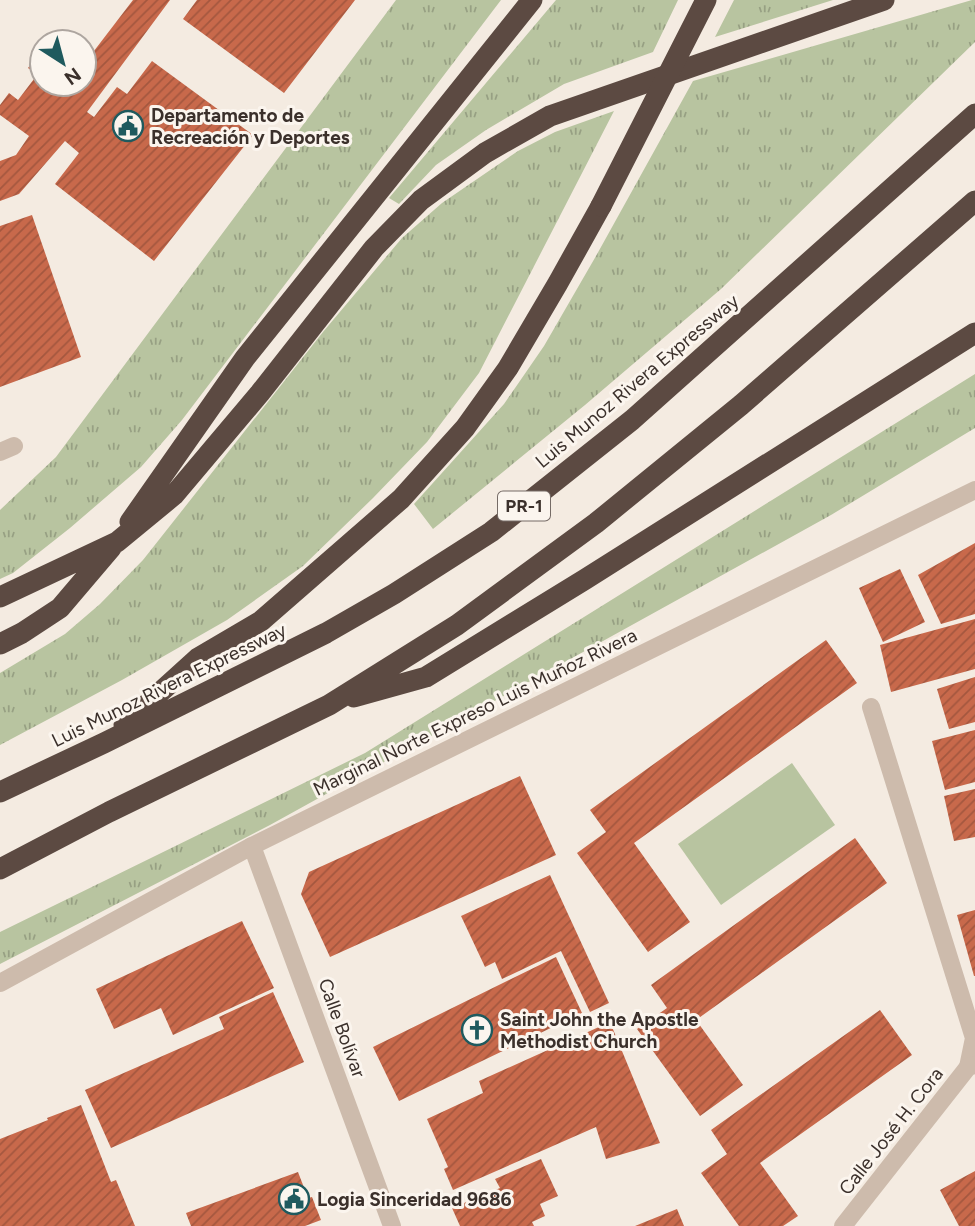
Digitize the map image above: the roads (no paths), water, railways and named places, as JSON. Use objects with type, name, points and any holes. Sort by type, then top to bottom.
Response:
[{"type":"highway","points":[[0,644],[22,634],[60,608],[117,542],[245,358],[532,0]]},
{"type":"highway","points":[[104,743],[198,658],[261,621],[401,499],[465,428],[508,368],[558,283],[601,206],[706,0]]},
{"type":"highway","points":[[0,597],[117,542],[174,495],[260,393],[374,248],[421,200],[485,153],[550,116],[884,0]]},
{"type":"highway","name":"Luis Munoz Rivera Expressway","points":[[0,792],[326,633],[394,594],[491,532],[632,420],[975,114]]},
{"type":"highway","points":[[0,869],[109,812],[328,705],[457,625],[596,523],[741,405],[975,201]]},
{"type":"highway","points":[[328,705],[426,677],[975,333]]},
{"type":"street","name":"Marginal Norte Expreso Luis Muñoz Rivera","points":[[0,983],[252,846],[975,491]]},
{"type":"street","points":[[871,707],[974,1038],[972,1066]]},
{"type":"street","name":"Calle Bolívar","points":[[252,846],[393,1226]]},
{"type":"street","name":"Calle José H. Cora","points":[[843,1226],[972,1066]]},
{"type":"place","name":"Departamento de Recreación y Deportes","points":[[128,126]]},
{"type":"place","name":"Saint John the Apostle Methodist Church","points":[[477,1030]]},
{"type":"place","name":"Logia Sinceridad 9686","points":[[294,1199]]}]
